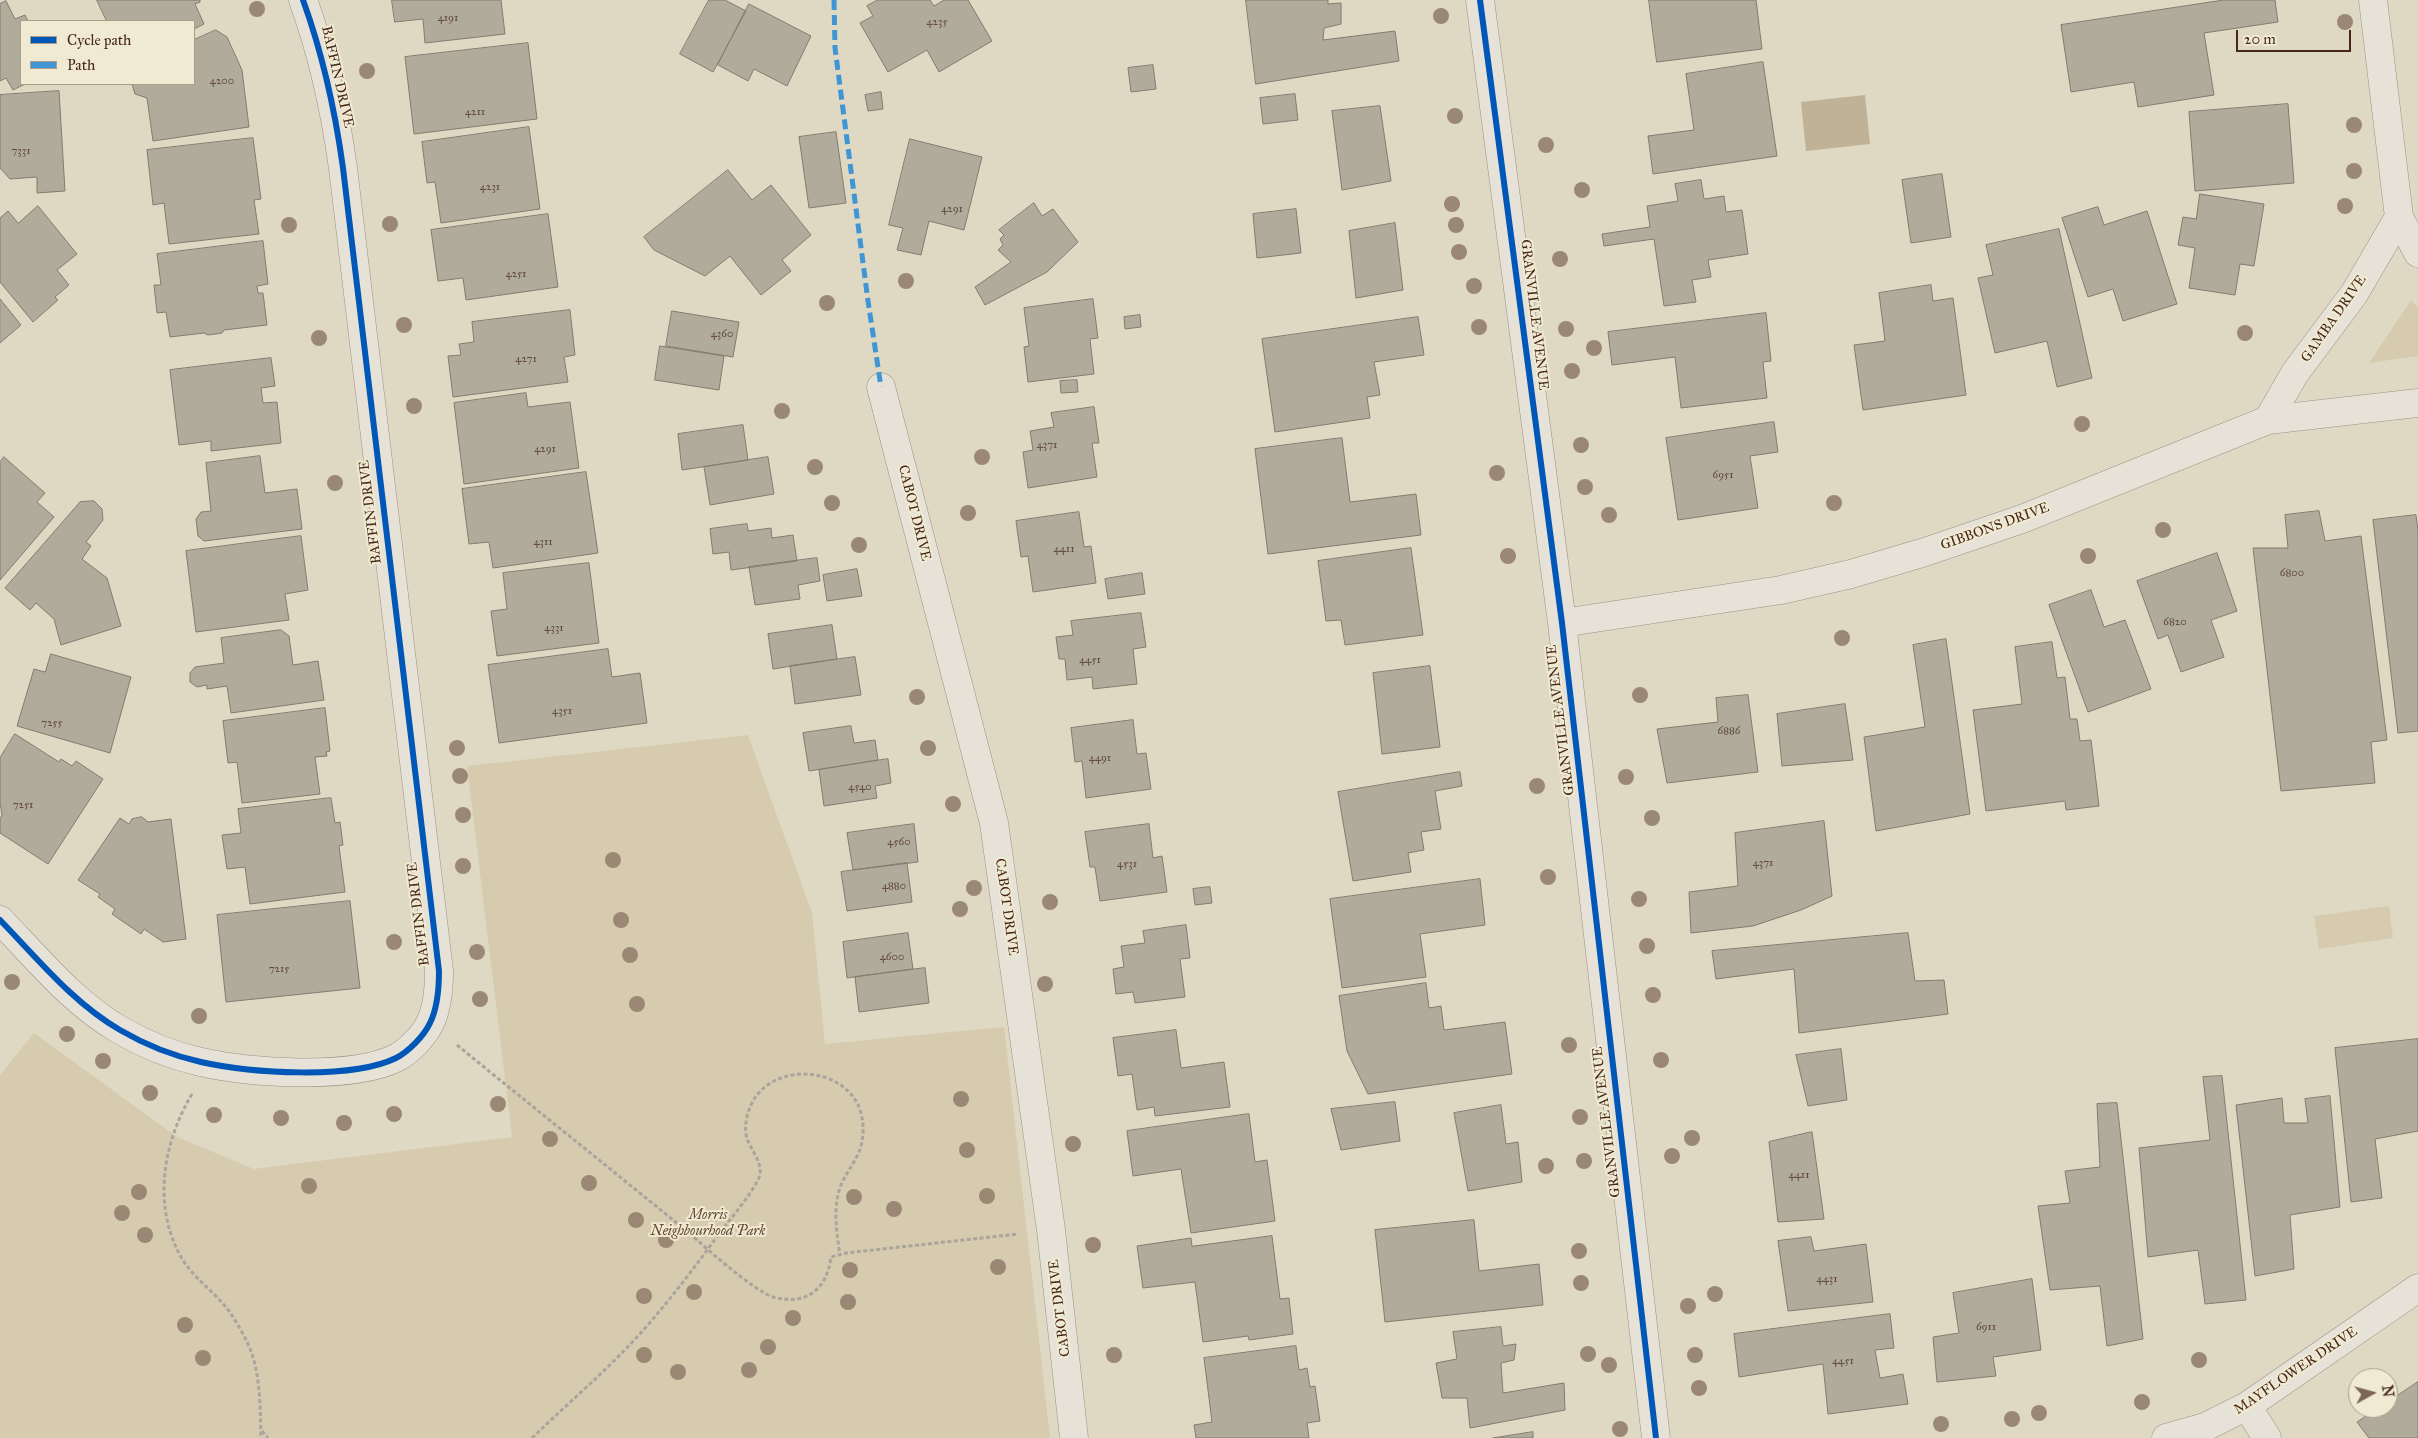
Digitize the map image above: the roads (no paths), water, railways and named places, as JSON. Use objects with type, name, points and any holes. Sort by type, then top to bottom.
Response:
[{"type":"street","name":"BAFFIN DRIVE","points":[[0,920],[74,996],[120,1029],[170,1053],[199,1062],[266,1072],[347,1070],[376,1065],[397,1057],[418,1040],[430,1024],[439,989],[438,971],[343,168],[334,105],[318,41],[303,0]]},
{"type":"street","name":"GRANVILLE AVENUE","points":[[1480,0],[1562,623],[1656,1438]]},
{"type":"street","points":[[2373,0],[2399,217],[2418,253]]},
{"type":"street","name":"GAMBA DRIVE","points":[[2268,420],[2295,373],[2354,294],[2399,217]]},
{"type":"street","name":"CABOT DRIVE","points":[[881,386],[994,823],[1050,1230],[1074,1438]]},
{"type":"street","name":"GIBBONS DRIVE","points":[[1562,623],[1781,590],[1851,574],[2022,520],[2268,420],[2418,403]]},
{"type":"street","name":"MAYFLOWER DRIVE","points":[[2166,1438],[2205,1427],[2247,1406],[2418,1288]]},
{"type":"street","points":[[2247,1406],[2267,1438]]},
{"type":"park label","name":"Morris Neighbourhood Park","points":[[708,1224]]}]
